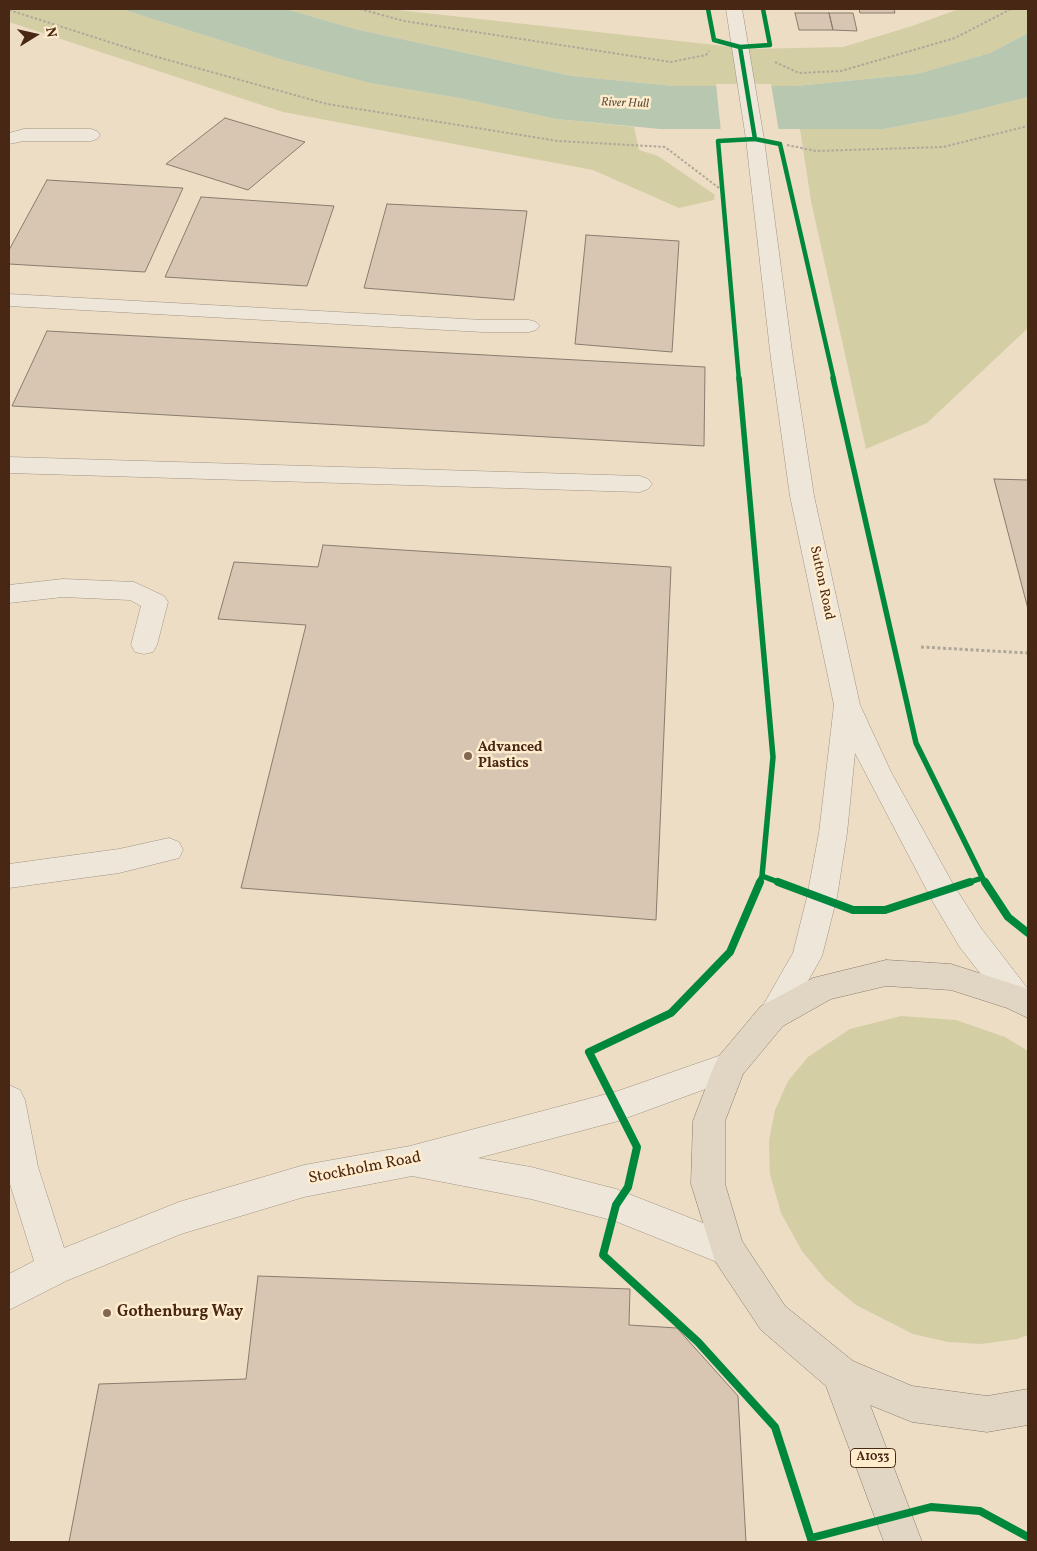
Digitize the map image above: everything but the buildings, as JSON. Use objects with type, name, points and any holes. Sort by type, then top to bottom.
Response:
[{"type":"highway","points":[[1022,1001],[951,977],[886,973],[824,987],[772,1016],[730,1066],[709,1121],[708,1184],[728,1249],[773,1318],[840,1374],[912,1404],[987,1414],[1028,1407]]},
{"type":"highway","name":"A1033","points":[[840,1374],[903,1542]]},
{"type":"street","points":[[734,9],[740,47]]},
{"type":"street","name":"Sutton Road","points":[[740,47],[755,139],[782,359],[802,496],[847,705],[833,833],[822,897],[807,956],[772,1016]]},
{"type":"street","points":[[9,139],[24,135],[91,136]]},
{"type":"street","points":[[9,300],[483,326],[529,326]]},
{"type":"street","points":[[9,465],[640,484]]},
{"type":"street","points":[[9,594],[63,588],[134,591],[155,602],[144,644]]},
{"type":"street","points":[[847,705],[878,773],[942,893],[970,938],[1022,1001]]},
{"type":"street","points":[[9,876],[119,861],[170,850]]},
{"type":"street","name":"Stockholm Road","points":[[9,1293],[54,1269],[179,1218],[304,1181],[410,1161],[618,1106],[670,1090],[730,1066]]},
{"type":"street","points":[[9,1100],[21,1167],[54,1269]]},
{"type":"street","points":[[410,1161],[531,1183],[616,1205],[728,1249]]},
{"type":"path","points":[[360,9],[404,21],[671,62],[706,55],[714,40],[740,47],[799,73],[841,71],[955,38],[1011,9]]},
{"type":"path","points":[[9,10],[150,55],[327,104],[558,142],[665,147],[723,191]]},
{"type":"path","points":[[782,154],[780,144],[816,151],[943,147],[1028,126]]},
{"type":"path","points":[[722,183],[724,201]]},
{"type":"path","points":[[921,647],[1028,653]]},
{"type":"shaded area","points":[[9,9],[121,9],[283,60],[370,83],[459,98],[556,119],[634,127],[639,150],[658,156],[715,195],[714,200],[679,208],[593,170],[283,112],[9,22]]},
{"type":"shaded area","points":[[286,9],[389,9],[751,49],[843,47],[912,26],[959,9],[1028,9],[1028,33],[990,53],[917,74],[796,86],[674,86],[572,76],[355,29]]},
{"type":"shaded area","points":[[1028,97],[1028,328],[927,423],[866,449],[811,201],[800,129],[884,129],[957,115]]},
{"type":"shaded area","points":[[901,1016],[956,1020],[1005,1037],[1028,1051],[1028,1335],[1017,1339],[981,1344],[948,1342],[913,1334],[856,1305],[826,1280],[802,1251],[781,1213],[770,1174],[769,1141],[775,1110],[788,1081],[808,1057],[850,1029]]},
{"type":"water","name":"River Hull","points":[[121,9],[286,9],[355,29],[572,76],[674,86],[796,86],[917,74],[990,53],[1028,33],[1028,97],[957,115],[884,129],[660,129],[556,119],[459,98],[370,83],[283,60]]},
{"type":"pier","points":[[716,84],[771,84],[779,132],[721,132]]},
{"type":"cycle path","points":[[708,9],[714,40],[740,47],[770,45],[763,9]]},
{"type":"cycle path","points":[[740,47],[755,139]]},
{"type":"cycle path","points":[[812,1542],[775,1427],[698,1342],[603,1255],[616,1205],[628,1187],[637,1147],[589,1052],[671,1013],[730,952],[762,876],[773,757],[718,141],[755,139],[780,144],[916,743],[982,878],[1008,917],[1028,933]]},
{"type":"cycle path","points":[[762,876],[853,910],[885,910],[982,878]]},
{"type":"cycle path","points":[[811,1538],[931,1507],[980,1511],[1028,1537]]},
{"type":"place","name":"Advanced Plastics","points":[[468,756]]},
{"type":"place","name":"Gothenburg Way","points":[[107,1313]]}]
